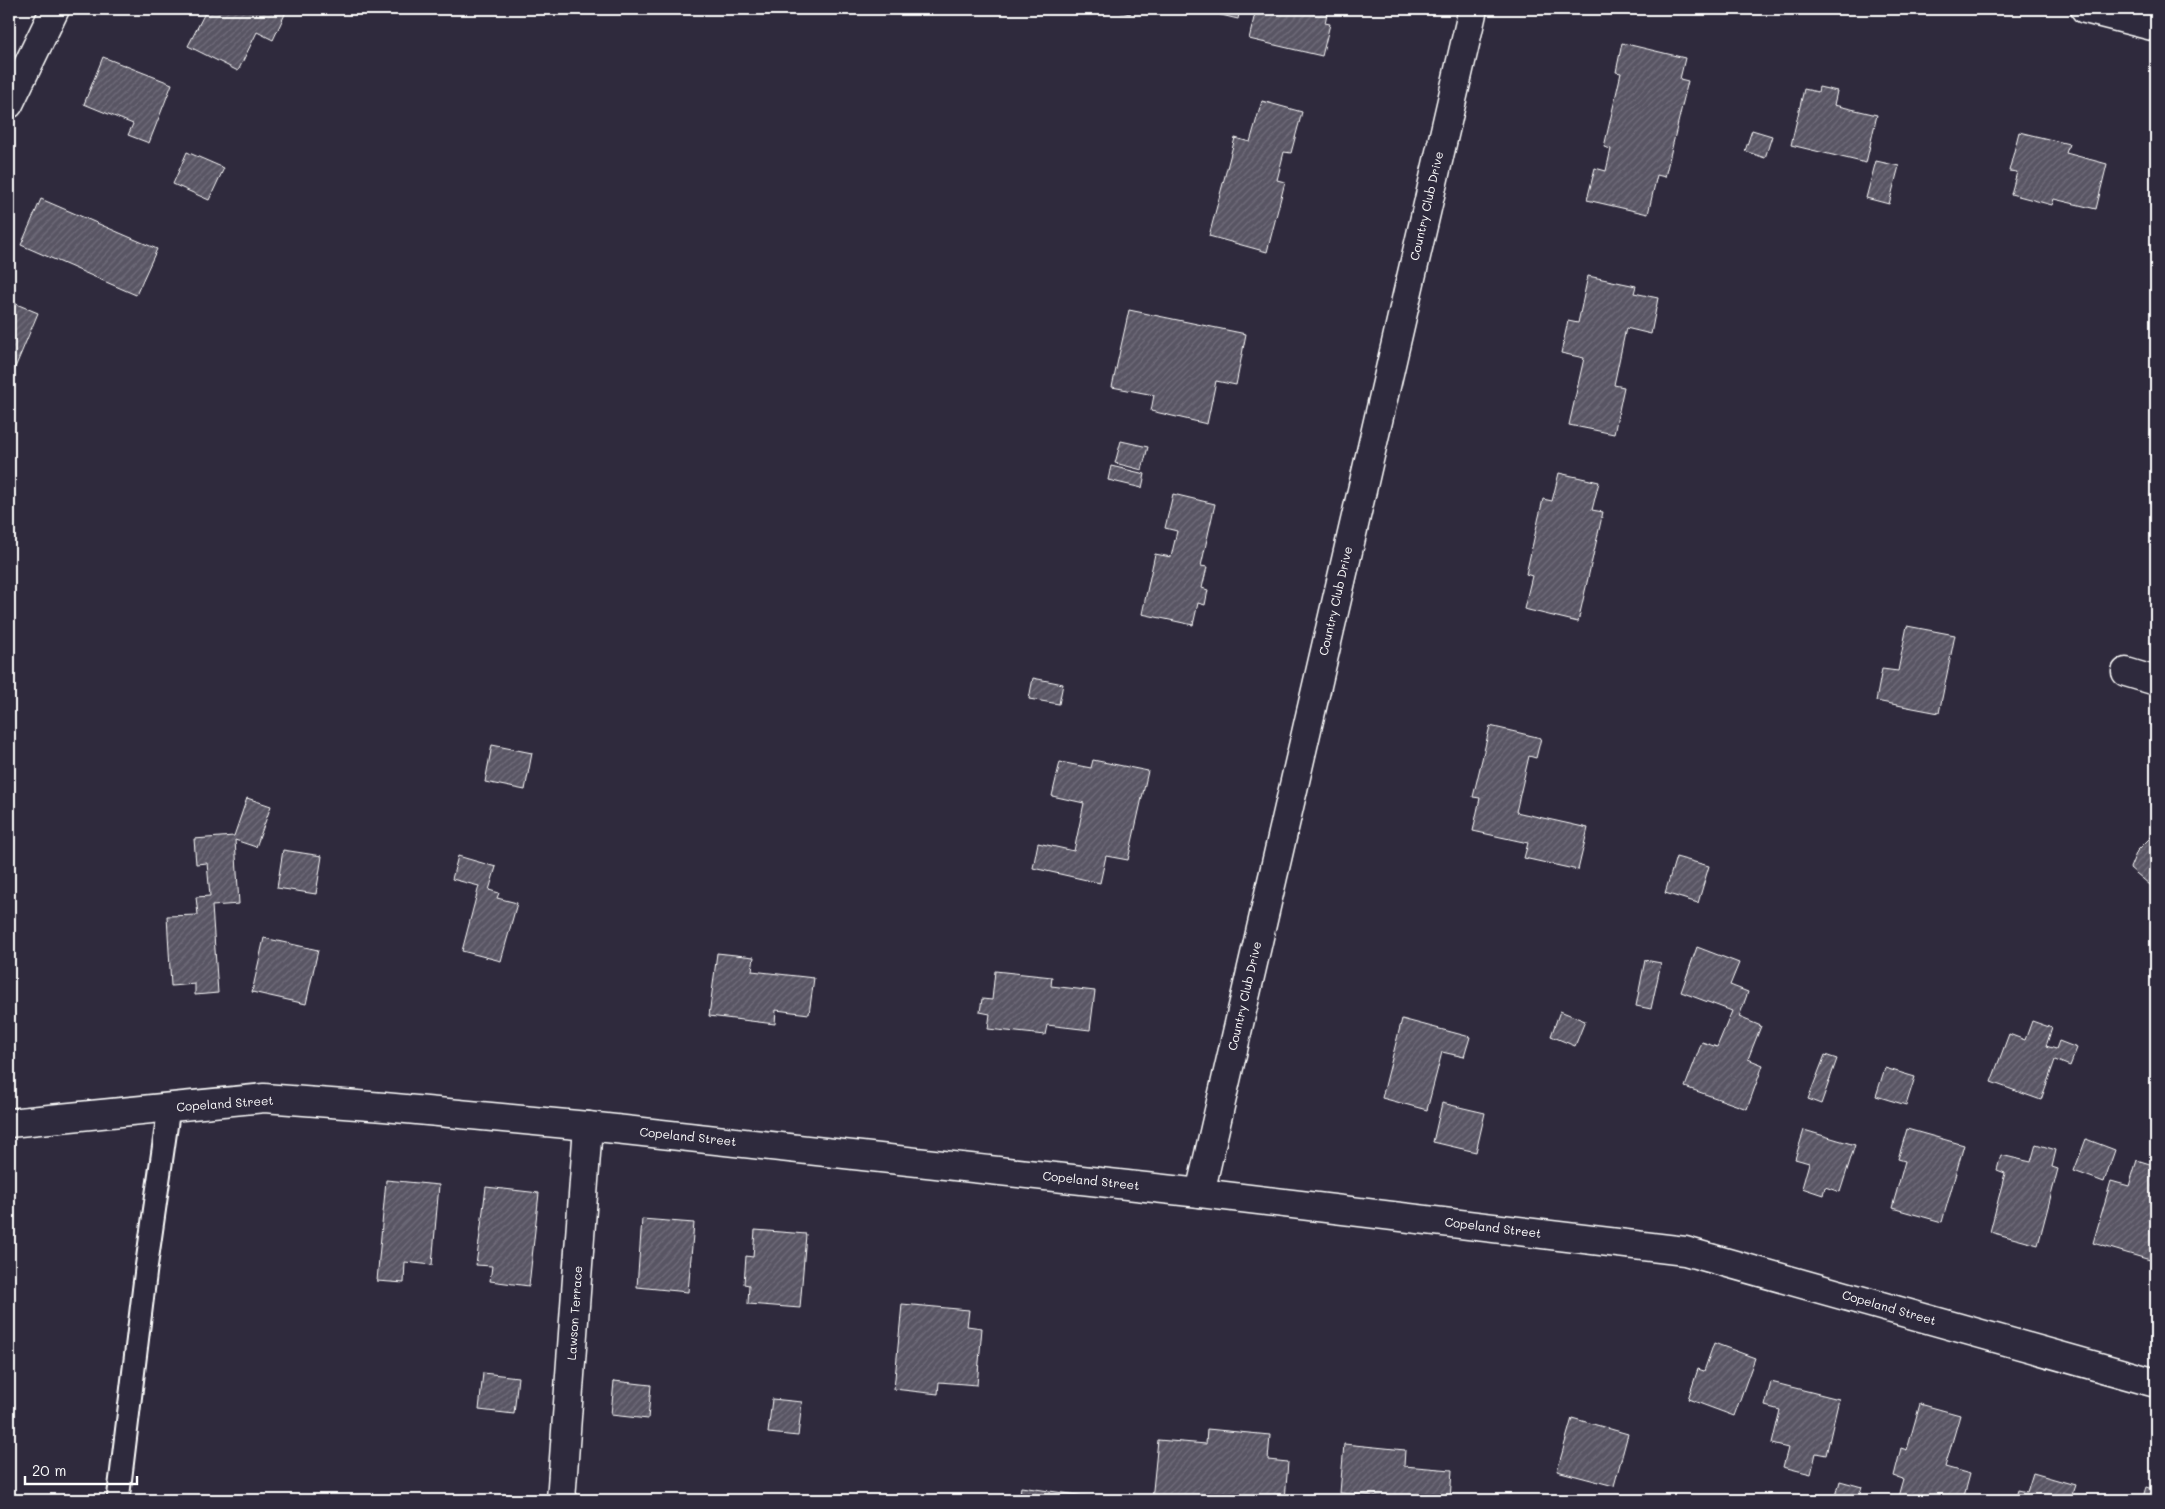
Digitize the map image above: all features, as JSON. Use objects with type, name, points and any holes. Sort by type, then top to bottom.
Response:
[{"type":"main road","points":[[9,104],[54,9]]},
{"type":"main road","name":"Country Club Drive","points":[[1200,1193],[1473,9]]},
{"type":"main road","points":[[2085,9],[2156,27]]},
{"type":"main road","points":[[2126,672],[2156,681]]},
{"type":"main road","name":"Copeland Street","points":[[9,1123],[264,1098],[588,1126],[1200,1193],[1685,1251],[2156,1383]]},
{"type":"main road","name":"Lawson Terrace","points":[[561,1500],[588,1126]]},
{"type":"lane","points":[[118,1500],[168,1108]]},
{"type":"building","points":[[207,9],[280,9],[286,12],[273,40],[257,32],[238,71],[188,46]]},
{"type":"building","points":[[1109,9],[1132,9],[1130,14]]},
{"type":"building","points":[[1196,9],[1240,9],[1238,19]]},
{"type":"building","points":[[1256,9],[1328,9],[1325,23],[1330,24],[1322,56],[1249,39]]},
{"type":"building","points":[[1622,43],[1685,58],[1680,79],[1688,81],[1665,177],[1657,175],[1648,214],[1587,200],[1595,168],[1606,171],[1611,149],[1604,147],[1621,73],[1616,72]]},
{"type":"building","points":[[103,57],[172,84],[149,143],[128,135],[133,124],[84,104]]},
{"type":"building","points":[[1819,87],[1837,91],[1834,105],[1877,115],[1866,163],[1791,145],[1804,89],[1818,92]]},
{"type":"building","points":[[1262,101],[1302,112],[1291,153],[1284,152],[1277,180],[1285,182],[1267,252],[1209,236],[1235,138],[1250,142]]},
{"type":"building","points":[[1752,130],[1772,136],[1765,158],[1745,151]]},
{"type":"building","points":[[2019,132],[2069,144],[2066,153],[2107,164],[2096,209],[2054,199],[2052,205],[2011,194],[2017,172],[2009,171]]},
{"type":"building","points":[[187,152],[224,168],[209,200],[173,184]]},
{"type":"building","points":[[1876,161],[1899,166],[1889,204],[1866,198]]},
{"type":"building","points":[[41,199],[157,249],[136,295],[21,245]]},
{"type":"building","points":[[1588,276],[1636,286],[1634,293],[1658,298],[1651,334],[1626,328],[1614,385],[1624,387],[1614,434],[1569,425],[1584,358],[1561,353],[1568,321],[1578,323]]},
{"type":"building","points":[[9,301],[38,313],[9,382]]},
{"type":"building","points":[[1129,310],[1246,334],[1236,385],[1216,381],[1207,424],[1151,411],[1154,395],[1112,387]]},
{"type":"building","points":[[1121,441],[1148,447],[1142,470],[1115,463]]},
{"type":"building","points":[[1111,466],[1145,474],[1142,488],[1108,480]]},
{"type":"building","points":[[1559,473],[1599,482],[1592,510],[1603,512],[1578,622],[1524,609],[1532,576],[1526,574],[1543,499],[1552,501]]},
{"type":"building","points":[[1173,494],[1215,504],[1201,566],[1207,567],[1202,588],[1208,590],[1205,605],[1198,603],[1193,625],[1142,614],[1155,554],[1171,557],[1177,531],[1165,528]]},
{"type":"building","points":[[1907,626],[1955,635],[1939,713],[1876,701],[1882,669],[1898,671]]},
{"type":"building","points":[[1033,678],[1063,684],[1059,704],[1029,699]]},
{"type":"building","points":[[1490,726],[1541,738],[1536,758],[1529,756],[1516,812],[1588,828],[1578,870],[1524,858],[1528,843],[1473,831],[1480,798],[1473,797]]},
{"type":"building","points":[[492,745],[532,753],[525,790],[485,782]]},
{"type":"building","points":[[1093,760],[1148,771],[1128,860],[1106,856],[1100,883],[1033,868],[1038,843],[1074,851],[1084,803],[1052,796],[1060,762],[1091,768]]},
{"type":"building","points":[[247,798],[271,806],[256,847],[235,840],[239,904],[212,906],[218,993],[195,995],[195,984],[171,986],[167,916],[198,915],[196,897],[210,896],[207,863],[196,864],[194,839],[234,836]]},
{"type":"building","points":[[2156,832],[2156,890],[2130,868],[2137,851]]},
{"type":"building","points":[[283,850],[322,856],[316,894],[277,888]]},
{"type":"building","points":[[458,856],[496,867],[489,890],[499,893],[497,898],[517,903],[501,961],[462,951],[479,886],[452,879]]},
{"type":"building","points":[[1676,857],[1709,866],[1698,903],[1665,893]]},
{"type":"building","points":[[264,938],[318,950],[306,1004],[252,992]]},
{"type":"building","points":[[1697,947],[1739,963],[1730,985],[1748,992],[1739,1017],[1761,1026],[1748,1059],[1763,1065],[1747,1109],[1685,1087],[1702,1042],[1717,1047],[1732,1011],[1681,992]]},
{"type":"building","points":[[717,953],[754,957],[752,971],[814,978],[809,1014],[776,1010],[775,1024],[709,1016]]},
{"type":"building","points":[[1645,960],[1661,963],[1651,1009],[1636,1006]]},
{"type":"building","points":[[995,971],[1052,977],[1051,986],[1095,991],[1090,1030],[1047,1025],[1045,1035],[988,1029],[990,1014],[980,1012],[982,999],[992,1000]]},
{"type":"building","points":[[1560,1011],[1585,1021],[1575,1046],[1551,1036]]},
{"type":"building","points":[[1402,1019],[1470,1037],[1464,1057],[1442,1052],[1427,1110],[1382,1098]]},
{"type":"building","points":[[2032,1021],[2052,1028],[2046,1046],[2056,1049],[2059,1041],[2077,1048],[2070,1066],[2055,1060],[2041,1100],[1991,1082],[2009,1034],[2025,1040]]},
{"type":"building","points":[[1825,1055],[1837,1059],[1821,1104],[1808,1099]]},
{"type":"building","points":[[1885,1068],[1915,1077],[1906,1105],[1876,1096]]},
{"type":"building","points":[[1442,1103],[1485,1113],[1476,1152],[1433,1142]]},
{"type":"building","points":[[1907,1129],[1964,1145],[1942,1222],[1892,1208],[1905,1161],[1898,1159]]},
{"type":"building","points":[[1804,1130],[1855,1145],[1840,1192],[1825,1187],[1823,1195],[1802,1188],[1809,1163],[1795,1159]]},
{"type":"building","points":[[2086,1139],[2115,1150],[2104,1182],[2074,1171]]},
{"type":"building","points":[[2036,1144],[2056,1150],[2052,1167],[2058,1169],[2038,1245],[1990,1232],[2005,1173],[1997,1170],[2001,1155],[2031,1162]]},
{"type":"building","points":[[2137,1160],[2156,1166],[2156,1237],[2150,1260],[2093,1243],[2111,1181],[2129,1186]]},
{"type":"building","points":[[386,1180],[439,1185],[432,1265],[405,1262],[404,1283],[377,1281]]},
{"type":"building","points":[[486,1187],[539,1193],[529,1286],[490,1281],[492,1266],[476,1265]]},
{"type":"building","points":[[642,1219],[694,1223],[688,1292],[637,1287]]},
{"type":"building","points":[[755,1230],[806,1234],[800,1308],[748,1304],[749,1285],[744,1284],[746,1256],[753,1257]]},
{"type":"building","points":[[902,1304],[969,1310],[967,1326],[982,1328],[977,1385],[939,1382],[938,1394],[894,1389]]},
{"type":"building","points":[[1714,1343],[1755,1358],[1734,1416],[1688,1399],[1698,1369],[1704,1371]]},
{"type":"building","points":[[483,1373],[518,1377],[514,1414],[479,1410]]},
{"type":"building","points":[[614,1381],[651,1385],[648,1419],[611,1415]]},
{"type":"building","points":[[1771,1382],[1839,1399],[1826,1455],[1816,1453],[1811,1474],[1783,1467],[1788,1448],[1772,1444],[1780,1410],[1765,1406]]},
{"type":"building","points":[[772,1399],[802,1402],[798,1436],[768,1433]]},
{"type":"building","points":[[1920,1404],[1960,1415],[1945,1467],[1970,1474],[1963,1500],[1897,1500],[1903,1479],[1894,1476],[1901,1448],[1907,1450]]},
{"type":"building","points":[[1572,1418],[1628,1434],[1614,1486],[1557,1471]]},
{"type":"building","points":[[1207,1429],[1270,1435],[1268,1460],[1288,1462],[1285,1500],[1152,1500],[1158,1440],[1206,1444]]},
{"type":"building","points":[[1344,1444],[1405,1450],[1404,1466],[1452,1470],[1450,1500],[1418,1500],[1340,1493]]},
{"type":"building","points":[[2033,1473],[2075,1485],[2070,1500],[2015,1500],[2018,1490],[2027,1492]]},
{"type":"building","points":[[1840,1481],[1862,1487],[1858,1500],[1835,1500]]},
{"type":"building","points":[[1021,1487],[1099,1498],[1098,1500],[1019,1500]]},
{"type":"building","points":[[2146,1487],[2156,1490],[2156,1500],[2142,1500]]}]
